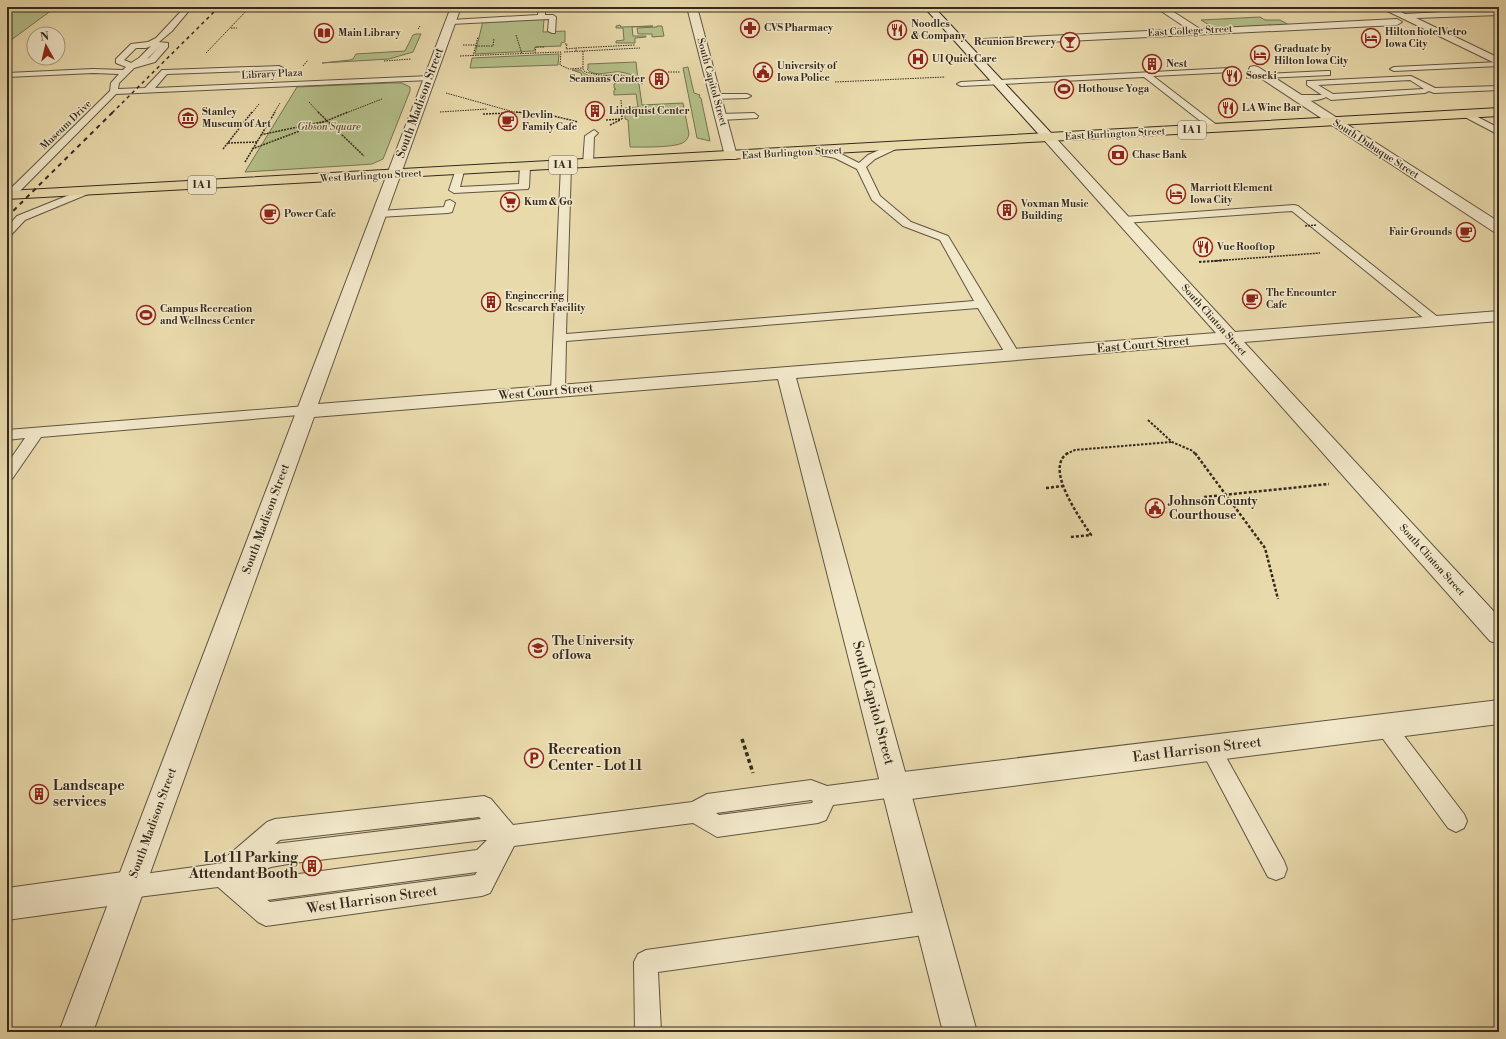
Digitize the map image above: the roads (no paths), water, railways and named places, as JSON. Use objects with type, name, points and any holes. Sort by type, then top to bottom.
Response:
[{"type":"main road","name":"East Burlington Street","points":[[731,156],[1499,112]]},
{"type":"main road","name":"West Burlington Street","points":[[8,195],[731,156]]},
{"type":"street","name":"South Madison Street","points":[[76,1032],[456,7]]},
{"type":"street","name":"South Capitol Street","points":[[692,7],[731,156]]},
{"type":"street","name":"South Clinton Street","points":[[929,7],[1499,634]]},
{"type":"street","points":[[1160,7],[1197,31]]},
{"type":"street","points":[[1384,7],[1400,19],[1494,57],[1499,63]]},
{"type":"street","name":"East College Street","points":[[984,42],[1197,31],[1499,12]]},
{"type":"street","name":"South Dubuque Street","points":[[1254,69],[1499,229]]},
{"type":"street","name":"East Court Street","points":[[786,373],[1499,316]]},
{"type":"street","name":"South Capitol Street","points":[[786,373],[960,1032]]},
{"type":"street","name":"West Court Street","points":[[306,411],[786,373]]},
{"type":"street","name":"East Harrison Street","points":[[895,787],[1499,712]]},
{"type":"street","points":[[7,904],[130,887]]},
{"type":"lane","points":[[129,69],[119,61],[134,46],[153,44],[189,7]]},
{"type":"lane","points":[[541,18],[542,7]]},
{"type":"lane","points":[[1451,7],[1466,14]]},
{"type":"lane","points":[[451,22],[553,17],[552,31]]},
{"type":"lane","name":"Museum Drive","points":[[8,195],[114,92],[115,83],[156,46],[153,44]]},
{"type":"lane","points":[[1387,70],[1499,63]]},
{"type":"lane","points":[[147,91],[165,72],[279,68]]},
{"type":"lane","points":[[7,75],[129,69]]},
{"type":"lane","points":[[961,84],[1229,70]]},
{"type":"lane","points":[[1265,76],[1335,72]]},
{"type":"lane","points":[[1145,74],[1215,128]]},
{"type":"lane","name":"Library Plaza","points":[[114,92],[430,78]]},
{"type":"lane","points":[[1425,91],[1331,97],[1310,84],[1410,78],[1434,91],[1499,88]]},
{"type":"lane","points":[[1277,84],[1301,83]]},
{"type":"lane","points":[[716,97],[747,96]]},
{"type":"lane","points":[[1298,98],[1322,96]]},
{"type":"lane","points":[[1466,114],[1499,132]]},
{"type":"lane","points":[[721,117],[754,116]]},
{"type":"lane","points":[[588,164],[590,136],[594,134]]},
{"type":"lane","points":[[861,167],[871,156],[895,146]]},
{"type":"lane","points":[[814,151],[838,156],[861,167],[876,198],[908,224],[944,238],[1013,355]]},
{"type":"lane","points":[[558,391],[566,165]]},
{"type":"lane","points":[[459,171],[454,190],[524,187],[525,167]]},
{"type":"lane","points":[[7,233],[21,218],[84,192]]},
{"type":"lane","points":[[379,214],[448,210],[450,203]]},
{"type":"lane","points":[[1124,220],[1294,208],[1435,321]]},
{"type":"lane","points":[[560,338],[982,304]]},
{"type":"lane","points":[[7,435],[306,411]]},
{"type":"lane","points":[[7,475],[36,433]]},
{"type":"lane","points":[[1385,726],[1456,821]]},
{"type":"lane","points":[[1210,748],[1276,868]]},
{"type":"lane","points":[[130,887],[222,875],[279,854],[484,829],[508,836],[696,812],[707,804],[811,790],[827,796],[895,787]]},
{"type":"lane","name":"West Harrison Street","points":[[222,875],[266,914],[482,885],[508,836]]},
{"type":"lane","points":[[648,1030],[646,962],[931,922]]},
{"type":"railway","points":[[112,113],[219,7]]},
{"type":"railway","points":[[7,217],[113,112]]},
{"type":"place","name":"CVS Pharmacy","points":[[750,28]]},
{"type":"place","name":"Noodles & Company","points":[[897,30]]},
{"type":"place","name":"Main Library","points":[[324,33]]},
{"type":"place","name":"Hilton hotelVetro Iowa City","points":[[1371,38]]},
{"type":"place","name":"Reunion Brewery","points":[[1070,42]]},
{"type":"place","name":"Graduate by Hilton Iowa City","points":[[1260,55]]},
{"type":"place","name":"UI QuickCare","points":[[918,59]]},
{"type":"place","name":"Nest","points":[[1152,64]]},
{"type":"place","name":"University of Iowa Police","points":[[763,72]]},
{"type":"place","name":"Soseki","points":[[1232,76]]},
{"type":"place","name":"Seamans Center","points":[[659,79]]},
{"type":"place","name":"Hothouse Yoga","points":[[1064,89]]},
{"type":"place","name":"LA Wine Bar","points":[[1228,108]]},
{"type":"place","name":"Lindquist Center","points":[[595,111]]},
{"type":"place","name":"Stanley Museum of Art","points":[[188,118]]},
{"type":"place","name":"Devlin Family Cafe","points":[[508,121]]},
{"type":"place","name":"Chase Bank","points":[[1118,155]]},
{"type":"place","name":"Marriott Element Iowa City","points":[[1176,194]]},
{"type":"place","name":"Kum & Go","points":[[510,202]]},
{"type":"place","name":"Voxman Music Building","points":[[1007,210]]},
{"type":"place","name":"Power Cafe","points":[[270,214]]},
{"type":"place","name":"Fair Grounds","points":[[1466,232]]},
{"type":"place","name":"Vue Rooftop","points":[[1203,247]]},
{"type":"place","name":"The Encounter Cafe","points":[[1252,299]]},
{"type":"place","name":"Engineering Research Facility","points":[[491,302]]},
{"type":"place","name":"Campus Recreation and Wellness Center","points":[[146,315]]},
{"type":"place","name":"Johnson County Courthouse","points":[[1155,508]]},
{"type":"place","name":"The University of Iowa","points":[[538,648]]},
{"type":"place","name":"Recreation Center - Lot 11","points":[[534,758]]},
{"type":"place","name":"Landscape services","points":[[39,794]]},
{"type":"place","name":"Lot 11 Parking Attendant Booth","points":[[312,866]]},
{"type":"park label","name":"Gibson Square","points":[[329,127]]}]
